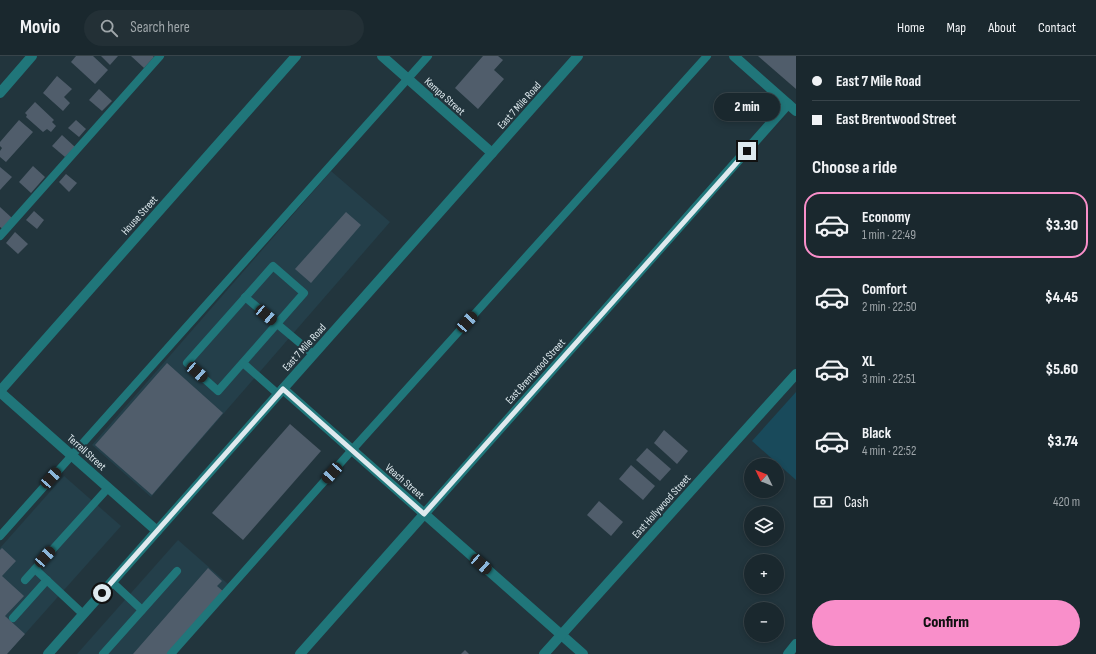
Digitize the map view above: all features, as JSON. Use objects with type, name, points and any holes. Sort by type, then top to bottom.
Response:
[{"type":"street","points":[[1,88],[32,56]]},
{"type":"street","name":"House Street","points":[[0,391],[296,56]]},
{"type":"street","name":"Kempa Street","points":[[382,56],[492,153]]},
{"type":"street","name":"East 7 Mile Road","points":[[48,654],[578,56]]},
{"type":"street","points":[[734,56],[792,108]]},
{"type":"street","name":"East Brentwood Street","points":[[300,654],[424,514],[792,108]]},
{"type":"street","name":"East Hollywood Street","points":[[544,654],[796,374]]},
{"type":"street","name":"Terrell Street","points":[[0,391],[157,531]]},
{"type":"street","name":"Veach Street","points":[[280,392],[352,450],[584,654]]},
{"type":"street","points":[[788,654],[796,644]]},
{"type":"lane","points":[[0,236],[160,56]]},
{"type":"lane","points":[[0,536],[428,56]]},
{"type":"lane","points":[[171,654],[352,450],[707,56]]},
{"type":"lane","points":[[273,266],[304,293],[218,391],[187,363],[245,297],[273,266]]},
{"type":"lane","points":[[245,297],[313,354]]},
{"type":"lane","points":[[243,363],[280,392]]},
{"type":"lane","points":[[25,580],[108,488]]},
{"type":"lane","points":[[35,569],[83,614]]},
{"type":"lane","points":[[103,654],[177,571]]},
{"type":"lane","points":[[12,618],[47,580]]},
{"type":"lane","points":[[112,582],[142,610]]},
{"type":"shaded area","points":[[331,171],[390,222],[151,497],[92,445]]},
{"type":"shaded area","points":[[796,392],[796,480],[784,469],[784,458],[771,458],[752,441]]},
{"type":"shaded area","points":[[64,476],[121,526],[7,654],[0,654],[0,548]]},
{"type":"shaded area","points":[[178,540],[228,584],[167,654],[77,654]]},
{"type":"building","points":[[76,56],[93,56],[108,70],[95,84],[71,62]]},
{"type":"building","points":[[101,56],[118,56],[110,65]]},
{"type":"building","points":[[131,56],[153,56],[154,57],[144,68]]},
{"type":"building","points":[[483,56],[498,56],[503,60],[494,70],[504,79],[478,109],[455,88]]},
{"type":"building","points":[[758,56],[796,56],[796,89]]},
{"type":"building","points":[[57,76],[72,89],[64,97],[70,103],[63,111],[43,93]]},
{"type":"building","points":[[99,89],[112,101],[102,111],[89,100]]},
{"type":"building","points":[[35,102],[54,120],[52,122],[56,126],[51,132],[47,129],[43,132],[26,117],[27,115],[25,113]]},
{"type":"building","points":[[19,120],[33,132],[6,162],[0,157],[0,151],[2,148],[0,146],[0,142]]},
{"type":"building","points":[[76,120],[86,129],[79,137],[68,128]]},
{"type":"building","points":[[62,135],[75,147],[65,157],[52,146]]},
{"type":"building","points":[[33,166],[45,177],[31,193],[19,182]]},
{"type":"building","points":[[0,167],[12,177],[0,190]]},
{"type":"building","points":[[66,174],[77,183],[69,192],[59,182]]},
{"type":"building","points":[[0,207],[12,218],[3,229],[0,227]]},
{"type":"building","points":[[34,211],[44,220],[37,229],[26,220]]},
{"type":"building","points":[[346,212],[361,225],[311,283],[295,269]]},
{"type":"building","points":[[15,232],[28,244],[18,254],[6,243]]},
{"type":"building","points":[[167,363],[223,413],[152,495],[95,445]]},
{"type":"building","points":[[290,424],[321,451],[243,540],[212,513]]},
{"type":"building","points":[[664,430],[688,451],[677,464],[654,443]]},
{"type":"building","points":[[647,448],[671,469],[660,481],[636,460]]},
{"type":"building","points":[[631,465],[655,486],[643,500],[619,479]]},
{"type":"building","points":[[599,501],[623,522],[611,536],[587,515]]},
{"type":"building","points":[[2,548],[16,561],[2,576],[24,596],[5,616],[25,634],[7,654],[0,654],[0,550]]},
{"type":"building","points":[[208,568],[222,581],[217,586],[224,592],[169,654],[133,654]]},
{"type":"building","points":[[465,650],[469,654],[461,654]]},
{"type":"route","points":[[102,593],[283,389],[424,514],[747,151]]}]
